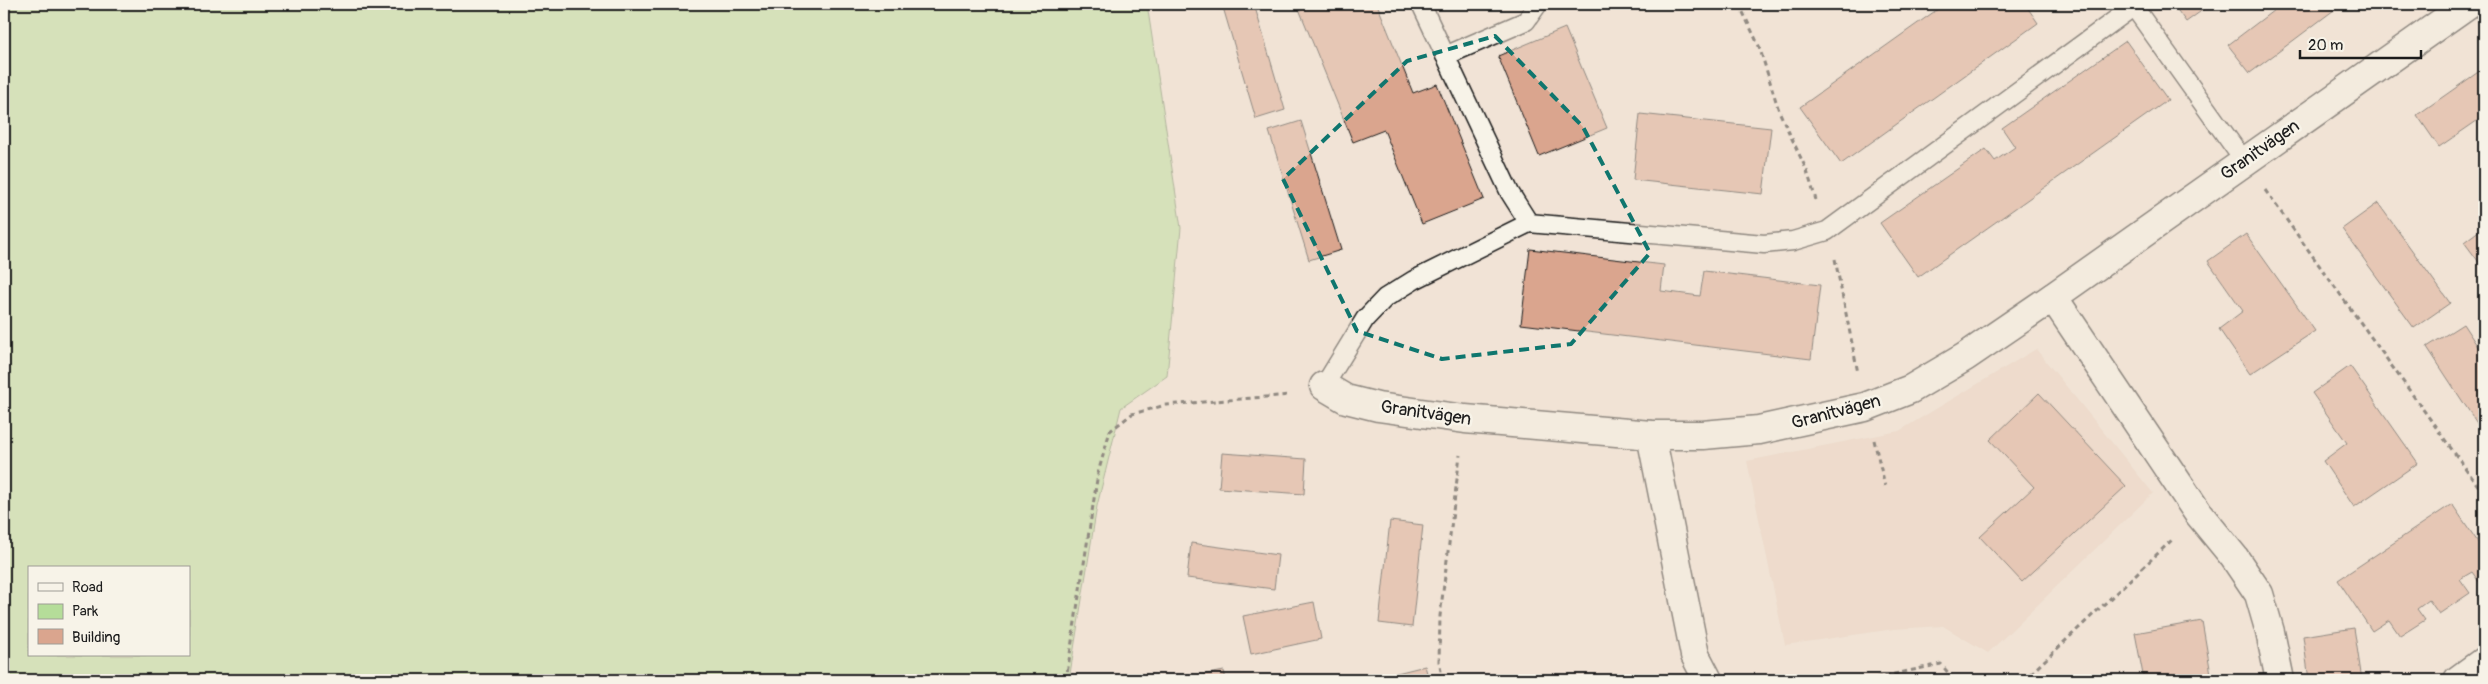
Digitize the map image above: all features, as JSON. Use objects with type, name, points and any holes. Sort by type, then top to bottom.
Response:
[{"type":"street","name":"Granitvägen","points":[[1324,386],[1346,399],[1370,405],[1465,420],[1651,435],[1703,435],[1759,430],[1865,407],[1911,389],[1965,357],[2468,4]]},
{"type":"street","points":[[2053,297],[2198,513],[2234,556],[2258,594],[2270,632],[2280,680]]},
{"type":"street","points":[[1651,435],[1695,655],[1708,680]]},
{"type":"street","points":[[2458,680],[2484,661]]},
{"type":"lane","points":[[1421,4],[1510,193],[1529,223]]},
{"type":"lane","points":[[1445,56],[1526,21],[1538,4]]},
{"type":"lane","points":[[1324,386],[1365,319],[1385,298],[1414,280],[1529,223],[1764,244],[1793,241],[1826,231],[2135,5],[2244,161]]},
{"type":"path","points":[[2244,161],[2484,494]]},
{"type":"path","points":[[1066,680],[1098,473],[1110,431],[1132,414],[1166,405],[1230,398],[1284,396],[1324,386]]},
{"type":"path","points":[[1865,407],[1885,486]]},
{"type":"path","points":[[1443,680],[1439,662],[1440,616],[1465,420]]},
{"type":"path","points":[[2024,680],[2148,564],[2198,513]]},
{"type":"path","points":[[1866,680],[1941,664],[1954,680]]},
{"type":"highlighted area","points":[[1495,36],[1583,127],[1650,253],[1571,344],[1442,359],[1357,331],[1283,179],[1407,61]]},
{"type":"shaded area","points":[[2036,349],[2153,493],[1988,653],[1943,626],[1894,629],[1785,645],[1747,461],[1899,431]]},
{"type":"green space","points":[[4,4],[1147,4],[1181,228],[1167,376],[1121,408],[1097,506],[1069,680],[4,680]]},
{"type":"building","points":[[1222,4],[1254,4],[1285,110],[1256,119]]},
{"type":"building","points":[[1297,4],[1377,4],[1413,93],[1437,84],[1484,199],[1422,224],[1384,130],[1353,142]]},
{"type":"building","points":[[1945,4],[2025,4],[2038,23],[1841,164],[1800,107]]},
{"type":"building","points":[[2173,4],[2211,4],[2186,22]]},
{"type":"building","points":[[2282,4],[2342,4],[2250,73],[2228,45]]},
{"type":"building","points":[[1565,28],[1607,128],[1539,156],[1498,56]]},
{"type":"building","points":[[2126,41],[2168,100],[1918,277],[1880,223],[1986,149],[1995,161],[2015,147],[2002,128]]},
{"type":"building","points":[[2484,68],[2484,116],[2439,147],[2417,115]]},
{"type":"building","points":[[1640,114],[1771,128],[1763,194],[1633,180]]},
{"type":"building","points":[[1301,121],[1341,250],[1309,260],[1269,131]]},
{"type":"building","points":[[2378,203],[2450,303],[2414,328],[2342,229]]},
{"type":"building","points":[[2484,227],[2484,269],[2464,242]]},
{"type":"building","points":[[2246,234],[2315,331],[2250,374],[2219,329],[2243,311],[2208,261]]},
{"type":"building","points":[[1530,249],[1664,265],[1661,291],[1700,296],[1704,271],[1820,285],[1811,359],[1521,324]]},
{"type":"building","points":[[2463,324],[2484,356],[2484,434],[2427,347]]},
{"type":"building","points":[[2350,366],[2418,463],[2354,507],[2323,461],[2347,443],[2312,393]]},
{"type":"building","points":[[2039,393],[2126,486],[2022,582],[1980,537],[2034,487],[1990,440]]},
{"type":"building","points":[[1222,453],[1306,459],[1304,494],[1219,488]]},
{"type":"building","points":[[2452,504],[2484,551],[2484,580],[2480,583],[2472,572],[2460,579],[2470,593],[2439,614],[2429,600],[2417,609],[2425,620],[2400,636],[2389,620],[2372,631],[2338,580]]},
{"type":"building","points":[[1390,521],[1423,525],[1412,627],[1379,623]]},
{"type":"building","points":[[1191,543],[1278,555],[1274,589],[1187,578]]},
{"type":"building","points":[[1314,602],[1321,639],[1251,654],[1243,616]]},
{"type":"building","points":[[2202,621],[2212,680],[2144,680],[2135,633]]},
{"type":"building","points":[[2354,628],[2362,680],[2309,680],[2303,636]]},
{"type":"building","points":[[1425,666],[1429,680],[1386,680],[1385,676]]},
{"type":"building","points":[[1224,671],[1226,680],[1182,680],[1182,679]]}]
